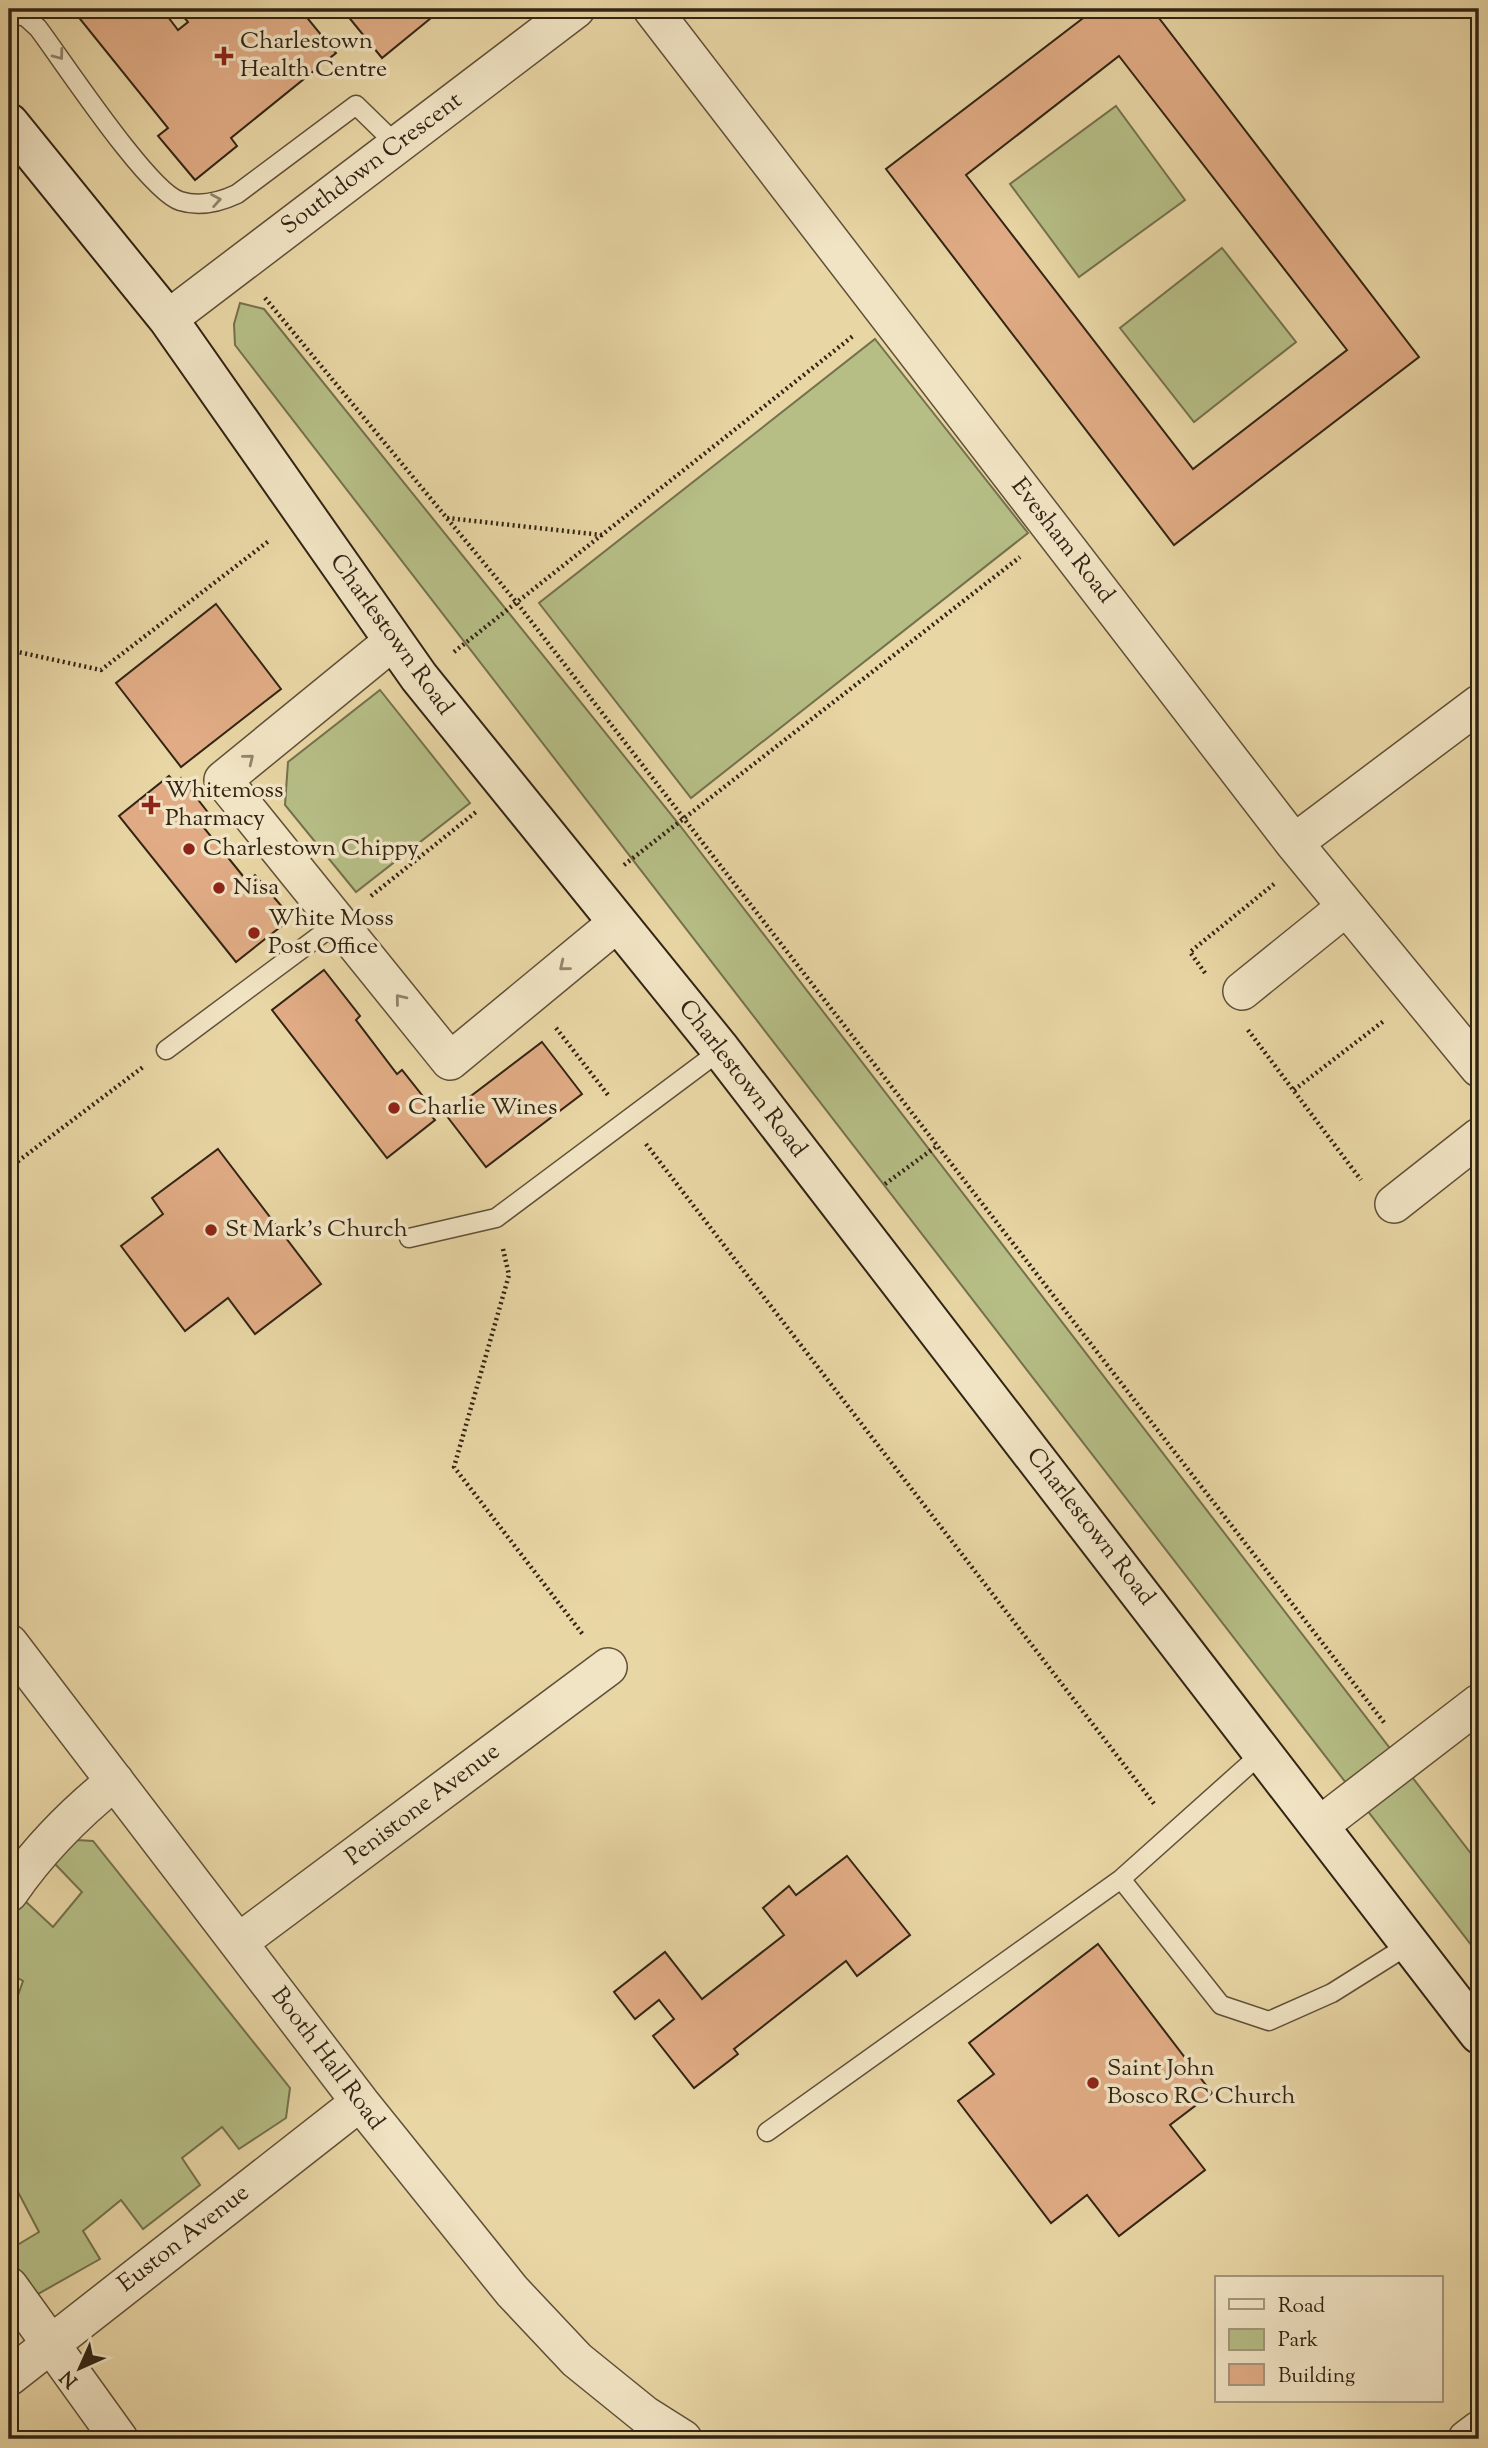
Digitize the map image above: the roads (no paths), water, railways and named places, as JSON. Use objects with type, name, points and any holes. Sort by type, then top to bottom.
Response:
[{"type":"street","name":"Southdown Crescent","points":[[167,319],[576,9]]},
{"type":"street","name":"Evesham Road","points":[[652,9],[1300,850],[1479,1068]]},
{"type":"street","name":"Charlestown Road","points":[[9,123],[167,319],[392,642],[590,891],[721,1050],[1479,2034]]},
{"type":"street","points":[[392,642],[223,780],[450,1060],[617,923]]},
{"type":"street","points":[[1300,850],[1479,704]]},
{"type":"street","points":[[1228,987],[1346,907]]},
{"type":"street","points":[[1381,1197],[1479,1137]]},
{"type":"street","name":"Booth Hall Road","points":[[9,1643],[359,2102],[512,2291],[636,2427],[683,2439]]},
{"type":"street","name":"Penistone Avenue","points":[[239,1942],[608,1667]]},
{"type":"street","points":[[1319,1826],[1479,1703]]},
{"type":"street","points":[[9,1893],[27,1867],[73,1815],[115,1781]]},
{"type":"street","name":"Euston Avenue","points":[[9,2377],[359,2102]]},
{"type":"street","points":[[9,2286],[48,2344],[119,2439]]},
{"type":"street","points":[[1466,2439],[1479,2430]]},
{"type":"lane","points":[[9,13],[26,17],[38,28],[139,163],[165,193],[181,201],[218,203],[237,194],[356,105],[397,145]]},
{"type":"lane","points":[[166,1050],[338,922]]},
{"type":"lane","points":[[409,1238],[496,1218],[721,1050]]},
{"type":"lane","points":[[766,2132],[1121,1879],[1263,1752]]},
{"type":"lane","points":[[1121,1879],[1221,2005],[1269,2021],[1332,1993],[1410,1944]]},
{"type":"place","name":"Charlestown Health Centre","points":[[224,56]]},
{"type":"place","name":"Whitemoss Pharmacy","points":[[151,805]]},
{"type":"place","name":"Charlestown Chippy","points":[[189,849]]},
{"type":"place","name":"Nisa","points":[[219,888]]},
{"type":"place","name":"White Moss Post Office","points":[[254,933]]},
{"type":"place","name":"Charlie Wines","points":[[394,1108]]},
{"type":"place","name":"St Mark's Church","points":[[211,1230]]},
{"type":"place","name":"Saint John Bosco RC Church","points":[[1093,2083]]}]
